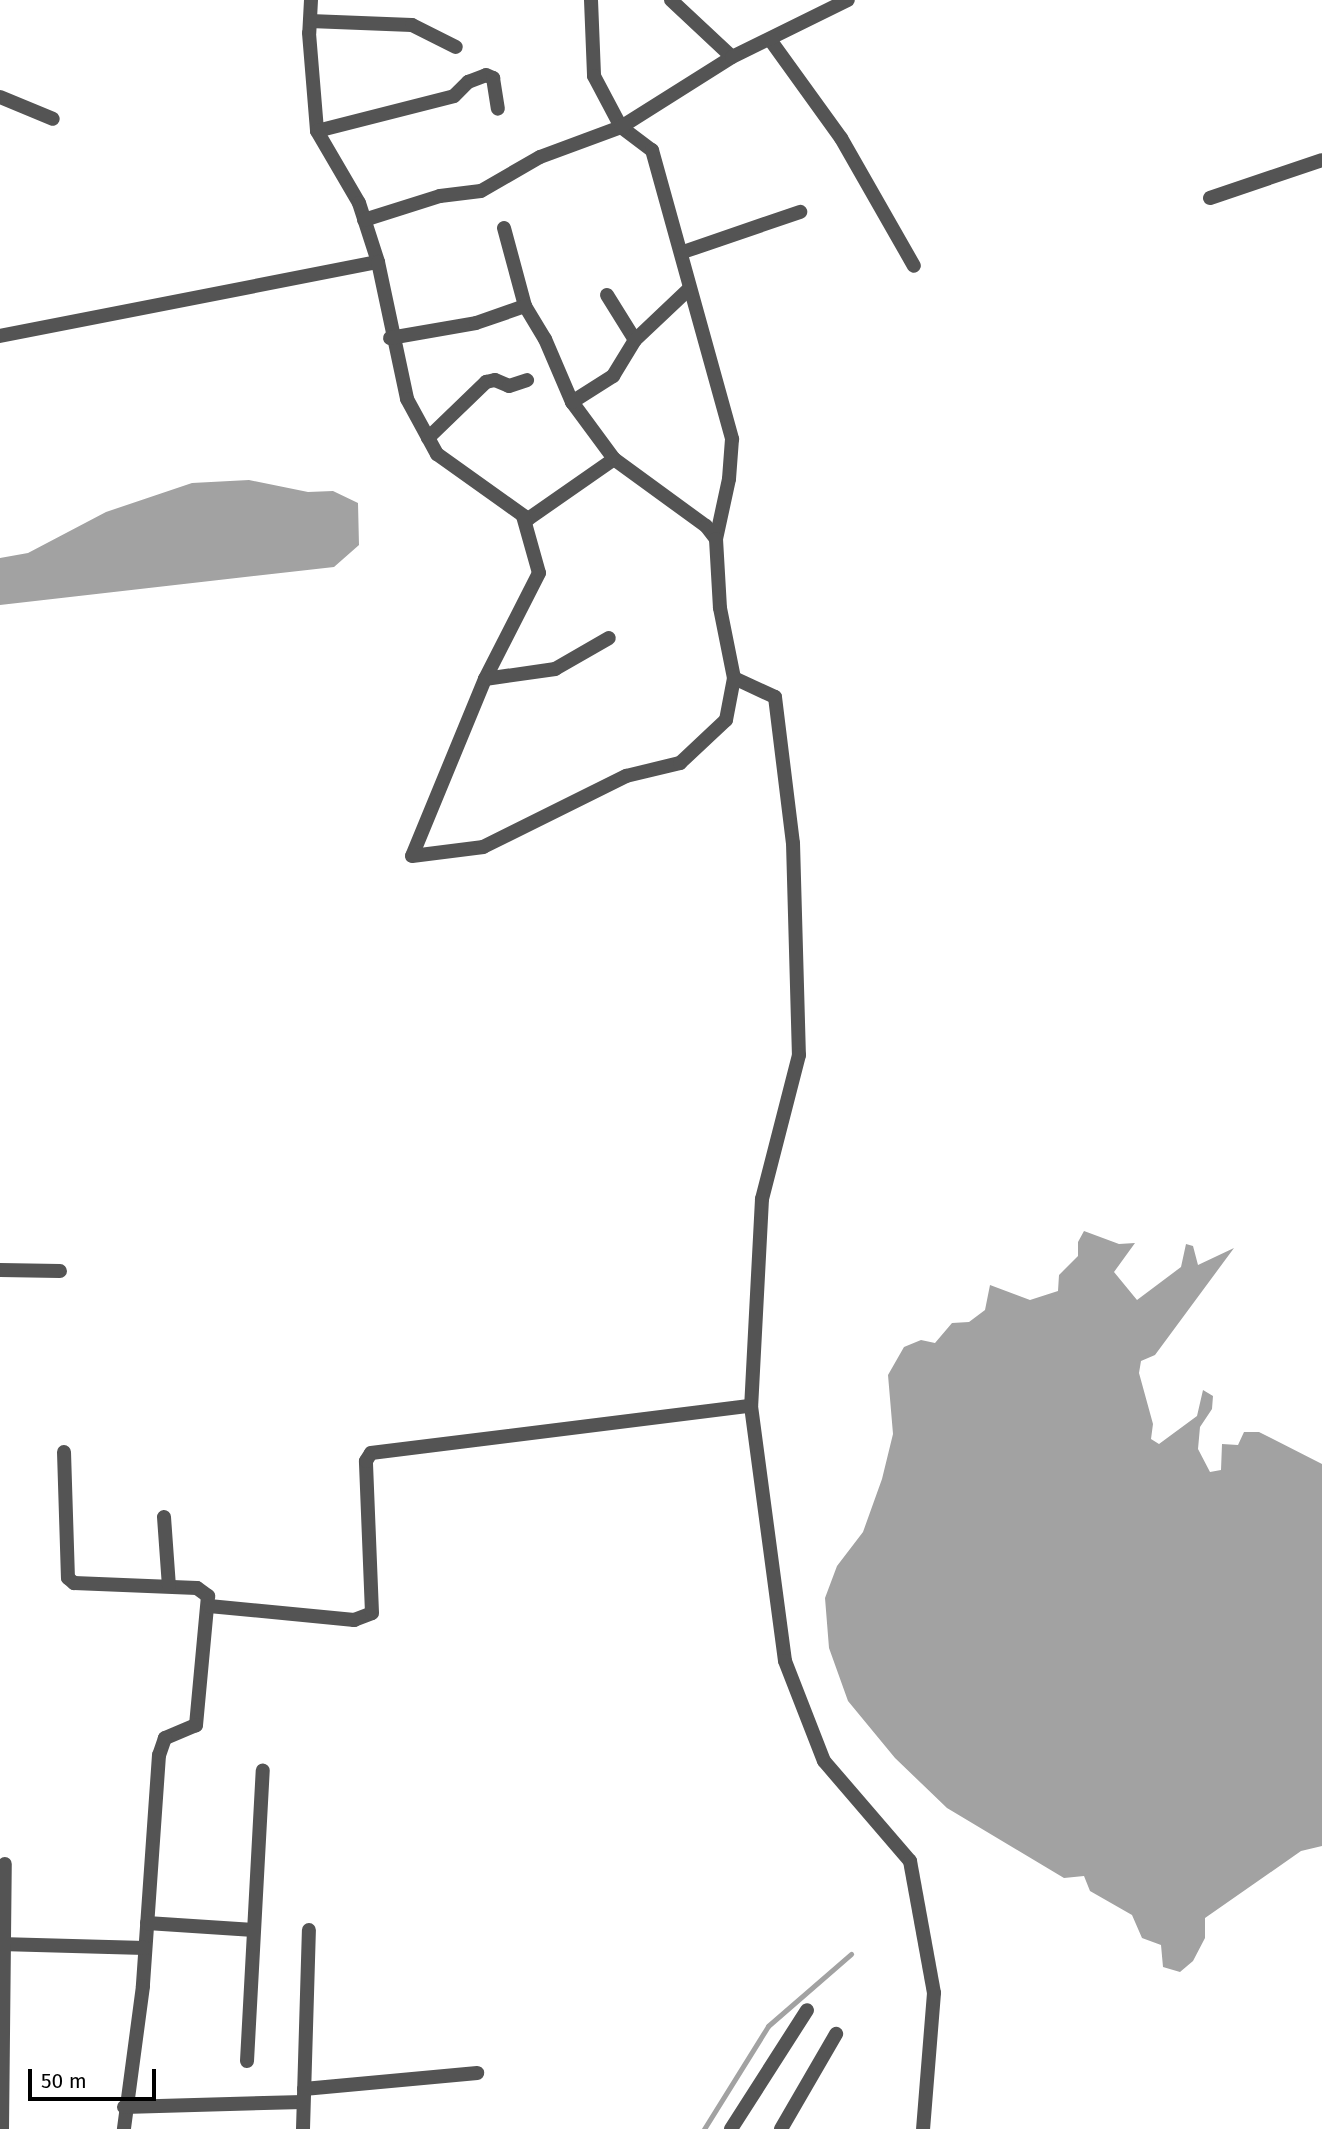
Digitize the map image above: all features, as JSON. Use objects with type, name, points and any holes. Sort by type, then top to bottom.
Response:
[{"type":"street","points":[[311,0],[317,131],[364,220],[378,262],[390,338],[407,399],[437,454],[528,519],[614,459]]},
{"type":"street","points":[[523,516],[539,573],[485,679],[412,856],[483,847],[626,776],[680,763],[726,720],[734,678],[720,608],[716,539],[729,479],[732,439],[706,334],[689,289],[683,252],[652,150],[621,127],[594,76],[591,0]]},
{"type":"street","points":[[671,0],[732,57]]},
{"type":"street","points":[[364,220],[440,196],[481,191],[540,158],[621,127],[732,57],[771,41],[848,0]]},
{"type":"street","points":[[310,21],[412,25],[456,47]]},
{"type":"street","points":[[771,41],[841,138],[914,266]]},
{"type":"street","points":[[317,131],[454,96],[468,82],[486,75],[493,78],[498,109]]},
{"type":"street","points":[[0,97],[53,119]]},
{"type":"street","points":[[1210,198],[1322,160]]},
{"type":"street","points":[[683,252],[800,212]]},
{"type":"street","points":[[504,228],[525,306],[545,339],[572,402],[614,459],[706,526],[716,539]]},
{"type":"street","points":[[0,336],[378,262]]},
{"type":"street","points":[[572,402],[613,376],[635,340],[689,289]]},
{"type":"street","points":[[607,295],[635,340]]},
{"type":"street","points":[[390,338],[476,323],[525,306]]},
{"type":"street","points":[[428,438],[486,382],[509,386],[527,380]]},
{"type":"street","points":[[485,679],[555,669],[609,638]]},
{"type":"street","points":[[734,678],[775,697],[793,843],[798,1009],[799,1055],[762,1199],[751,1406],[785,1661],[824,1761],[910,1861],[934,1993],[923,2129]]},
{"type":"street","points":[[0,1270],[60,1270]]},
{"type":"street","points":[[209,1606],[354,1620],[368,1617],[374,1600],[366,1461],[371,1452],[751,1406]]},
{"type":"street","points":[[64,1452],[68,1578],[74,1583],[205,1590],[209,1606],[196,1725],[165,1738],[159,1755],[145,1948],[124,2107],[124,2129]]},
{"type":"street","points":[[164,1517],[169,1586]]},
{"type":"street","points":[[247,2061],[263,1770]]},
{"type":"street","points":[[2,2129],[5,1864]]},
{"type":"street","points":[[147,1923],[254,1930]]},
{"type":"street","points":[[303,2129],[309,1930]]},
{"type":"street","points":[[2,1944],[145,1948]]},
{"type":"street","points":[[732,2129],[807,2010]]},
{"type":"street","points":[[781,2129],[836,2034]]},
{"type":"street","points":[[124,2107],[304,2095],[477,2073]]},
{"type":"shaded area","points":[[249,480],[308,492],[333,491],[358,503],[359,545],[334,567],[0,605],[0,558],[28,553],[106,512],[192,483]]},
{"type":"shaded area","points":[[1084,1231],[1119,1244],[1135,1243],[1114,1272],[1137,1300],[1181,1267],[1186,1244],[1193,1246],[1198,1265],[1234,1248],[1155,1355],[1141,1361],[1139,1373],[1153,1424],[1151,1439],[1159,1444],[1197,1416],[1203,1390],[1213,1396],[1212,1409],[1200,1427],[1198,1449],[1210,1472],[1221,1470],[1222,1444],[1238,1445],[1244,1432],[1259,1432],[1322,1464],[1322,1846],[1301,1851],[1205,1918],[1205,1938],[1193,1961],[1180,1972],[1163,1967],[1161,1945],[1142,1938],[1132,1915],[1090,1891],[1084,1876],[1064,1878],[947,1808],[895,1758],[848,1701],[829,1648],[825,1598],[837,1566],[863,1532],[882,1479],[893,1434],[888,1375],[904,1347],[921,1340],[935,1343],[952,1323],[969,1322],[985,1310],[990,1285],[1030,1300],[1058,1291],[1059,1275],[1078,1256],[1078,1242]]},
{"type":"waterway","points":[[704,2129],[768,2026],[851,1954]]}]
